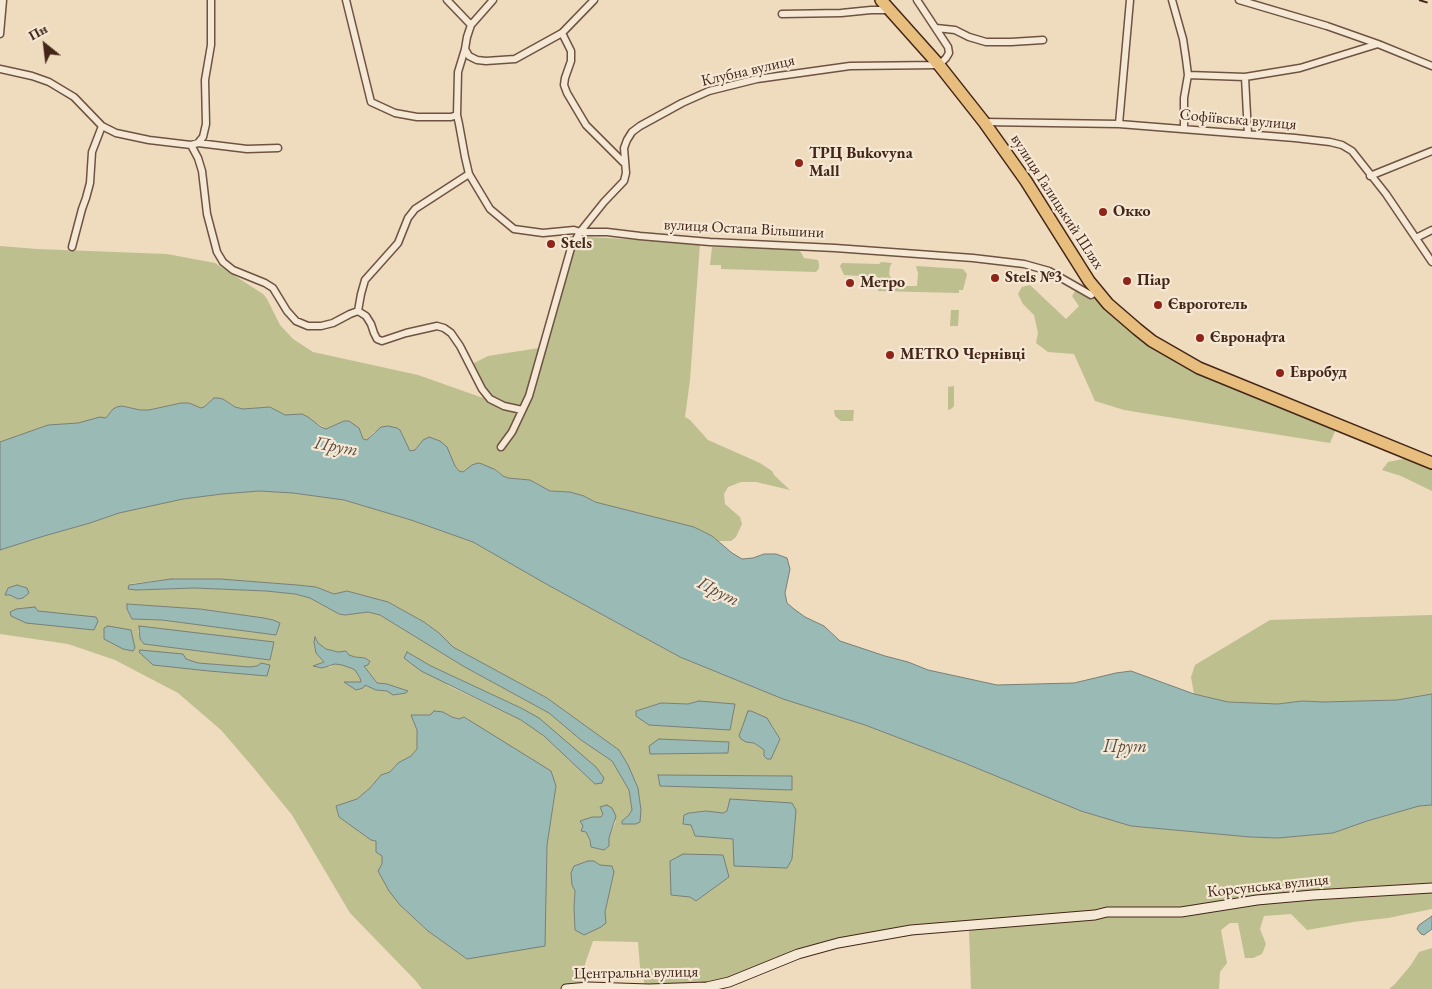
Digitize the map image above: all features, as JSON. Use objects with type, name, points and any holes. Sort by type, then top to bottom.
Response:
[{"type":"highway","name":"вулиця Галицький Шлях","points":[[881,0],[939,65],[984,122],[1026,181],[1089,281],[1108,304],[1152,341],[1199,368],[1432,463]]},
{"type":"main road","name":"Корсунська вулиця","points":[[707,987],[729,982],[798,954],[838,943],[911,930],[1107,912],[1181,912],[1257,900],[1432,888]]},
{"type":"main road","name":"Центральна вулиця","points":[[566,989],[589,987],[649,989],[707,987]]},
{"type":"street","points":[[0,34],[3,0]]},
{"type":"street","points":[[198,143],[203,137],[206,124],[205,80],[212,45],[211,0]]},
{"type":"street","points":[[346,0],[371,102],[396,112],[417,117],[457,115]]},
{"type":"street","points":[[447,0],[471,25],[493,0]]},
{"type":"street","points":[[465,50],[469,56],[477,60],[515,59],[562,33],[594,0]]},
{"type":"street","points":[[917,0],[948,47],[949,53],[939,65]]},
{"type":"street","points":[[1119,124],[1130,0]]},
{"type":"street","points":[[1172,0],[1183,40],[1188,75],[1184,98],[1184,130]]},
{"type":"street","points":[[1239,0],[1327,26],[1432,66]]},
{"type":"street","points":[[782,14],[891,10]]},
{"type":"street","name":"вулиця Остапа Вільшини","points":[[471,25],[458,72],[457,115],[465,157],[469,174],[490,209],[514,229],[543,233],[574,230],[580,232],[607,232],[710,242],[835,248],[973,258],[1024,264],[1049,271],[1091,295],[1098,291]]},
{"type":"street","points":[[936,28],[955,30],[986,42],[1043,40]]},
{"type":"street","points":[[562,33],[571,51],[571,61],[564,85],[567,93],[586,126],[626,164]]},
{"type":"street","points":[[1188,75],[1245,77],[1300,68],[1378,44]]},
{"type":"street","name":"Клубна вулиця","points":[[501,447],[512,432],[529,396],[571,248],[580,232],[624,181],[626,164],[624,148],[632,132],[682,103],[709,91],[757,79],[850,66],[939,65]]},
{"type":"street","points":[[0,69],[25,74],[49,82],[74,97],[102,126],[116,133],[149,140],[191,145],[198,143],[247,149],[278,148]]},
{"type":"street","points":[[1245,77],[1248,134]]},
{"type":"street","name":"Софіївська вулиця","points":[[984,122],[1119,124],[1248,134],[1330,142],[1342,145],[1352,151],[1386,194],[1432,262]]},
{"type":"street","points":[[72,247],[90,184],[92,152],[102,126]]},
{"type":"street","points":[[191,145],[202,171],[207,214],[217,252],[223,262],[233,270],[273,288],[287,311],[296,321],[308,326],[321,326],[333,323],[358,311]]},
{"type":"street","points":[[1370,176],[1432,150]]},
{"type":"street","points":[[358,311],[365,280],[398,242],[408,218],[415,209],[469,174]]},
{"type":"street","points":[[1416,238],[1432,230]]},
{"type":"street","points":[[358,311],[366,316],[377,339],[382,341],[437,326],[444,328],[451,333],[460,346],[482,389],[490,399],[504,406],[522,410]]},
{"type":"green space","points":[[570,236],[700,243],[690,380],[685,417],[708,440],[760,463],[772,471],[790,490],[756,482],[741,482],[728,487],[724,494],[725,504],[740,517],[742,524],[736,537],[731,541],[718,541],[694,527],[595,502],[584,496],[564,491],[550,491],[530,480],[503,476],[496,469],[466,469],[463,472],[459,471],[423,440],[415,450],[410,452],[397,428],[374,432],[367,440],[363,439],[359,428],[344,421],[326,429],[317,423],[285,415],[270,407],[243,409],[235,407],[223,399],[214,398],[201,408],[189,403],[149,410],[122,406],[113,409],[106,418],[78,423],[48,425],[0,442],[0,246],[167,254],[215,263],[263,294],[280,325],[293,339],[313,352],[418,375],[483,398],[468,366],[488,356],[539,348]]},
{"type":"green space","points":[[712,247],[799,249],[804,258],[818,260],[819,268],[816,272],[721,269],[721,265],[710,265]]},
{"type":"green space","points":[[881,262],[892,263],[889,274],[891,288],[917,286],[918,273],[916,266],[963,269],[967,274],[963,290],[959,290],[959,293],[878,291],[878,277],[844,275],[840,266],[842,263],[879,264]]},
{"type":"green space","points":[[1030,285],[1066,319],[1079,306],[1072,296],[1077,288],[1108,305],[1151,344],[1336,429],[1330,443],[1124,410],[1095,401],[1074,354],[1048,352],[1036,343],[1038,333],[1034,315],[1023,304],[1018,294],[1022,287]]},
{"type":"green space","points":[[951,310],[959,310],[958,326],[950,326]]},
{"type":"green space","points":[[954,386],[954,406],[948,410],[948,387]]},
{"type":"green space","points":[[834,410],[854,410],[853,421],[841,421],[835,416]]},
{"type":"green space","points":[[1408,458],[1432,468],[1432,491],[1401,476],[1382,470],[1388,462]]},
{"type":"green space","points":[[259,491],[293,493],[344,500],[411,520],[473,542],[680,657],[783,699],[865,725],[962,762],[1081,811],[1131,826],[1278,838],[1333,833],[1419,806],[1432,805],[1432,909],[1388,918],[1307,930],[1291,914],[1264,916],[1260,929],[1266,944],[1262,954],[1253,958],[1245,958],[1238,923],[1230,923],[1221,930],[1227,963],[1220,972],[1219,989],[971,989],[969,930],[880,940],[794,957],[741,983],[717,989],[646,989],[640,967],[638,942],[593,941],[585,964],[585,989],[422,989],[350,913],[292,815],[252,766],[221,730],[178,693],[115,660],[68,644],[0,634],[0,550],[119,513],[183,499]],"holes":[[[171,579],[220,579],[316,587],[334,594],[347,591],[388,602],[424,622],[453,647],[547,698],[619,750],[628,765],[636,824],[622,821],[632,810],[629,790],[612,761],[581,740],[549,713],[463,666],[380,615],[368,612],[339,614],[310,598],[295,594],[194,588],[136,590],[129,584]],[[17,585],[27,588],[18,599],[10,595],[12,587]],[[127,604],[200,609],[264,618],[280,623],[276,635],[162,620],[132,619]],[[138,630],[274,642],[270,660],[144,644],[140,639]],[[316,638],[318,643],[326,649],[338,652],[346,651],[349,655],[370,660],[364,666],[377,683],[387,684],[408,691],[394,695],[387,691],[376,690],[365,684],[363,688],[356,689],[345,682],[361,683],[355,670],[335,664],[330,667],[314,666],[324,662],[316,653],[314,643]],[[407,652],[431,666],[521,708],[594,783],[544,736],[521,720],[449,686]],[[185,659],[198,663],[257,666],[266,676],[153,665]],[[699,701],[730,729],[649,725],[636,711],[661,703],[688,704]],[[443,712],[459,719],[465,717],[556,786],[547,845],[546,874],[467,959],[428,931],[400,905],[382,864],[382,856],[376,841],[371,840],[339,817],[336,806],[357,799],[381,775],[390,772],[398,763],[411,756],[418,748],[417,730]],[[772,725],[780,739],[770,759],[764,756],[764,750],[754,743]],[[729,742],[728,753],[650,754]],[[658,775],[792,776],[792,789],[660,786]],[[602,811],[616,821],[609,838],[609,846],[604,850],[591,847],[586,832],[581,831],[583,826],[601,817]],[[706,811],[723,813],[727,811],[787,868],[733,839],[695,836],[689,813]],[[588,861],[605,865],[612,881],[605,912],[594,930],[584,935],[575,930],[575,891],[572,885],[573,878],[583,863]],[[728,877],[696,901],[690,897]]]},
{"type":"green space","points":[[1432,615],[1432,694],[1397,700],[1302,701],[1278,704],[1228,702],[1194,694],[1191,677],[1195,665],[1270,620]]},
{"type":"green space","points":[[1432,948],[1432,989],[1389,989],[1411,965],[1419,952]]},
{"type":"water","name":"Прут","points":[[214,398],[223,399],[235,407],[243,409],[270,407],[285,415],[302,414],[326,429],[344,421],[349,421],[359,428],[363,439],[367,440],[381,427],[397,428],[400,430],[410,451],[415,450],[423,440],[429,437],[440,441],[447,447],[459,471],[463,472],[478,463],[482,464],[508,478],[530,480],[550,491],[570,492],[595,502],[694,527],[712,536],[742,559],[764,554],[776,554],[787,558],[790,569],[785,593],[787,603],[794,609],[805,617],[824,626],[840,641],[928,670],[997,685],[1074,683],[1131,671],[1194,694],[1228,702],[1278,704],[1302,701],[1397,700],[1432,694],[1432,805],[1419,806],[1333,833],[1278,838],[1131,826],[1081,811],[962,762],[865,725],[783,699],[680,657],[473,542],[411,520],[344,500],[293,493],[259,491],[183,499],[119,513],[0,550],[0,442],[48,425],[78,423],[100,417],[106,418],[117,407],[149,410],[189,403],[201,408]]},
{"type":"water","points":[[171,579],[220,579],[316,587],[334,594],[347,591],[388,602],[424,622],[453,647],[547,698],[619,750],[638,788],[641,810],[640,822],[636,824],[622,824],[622,821],[632,810],[629,790],[612,761],[581,740],[549,713],[463,666],[380,615],[368,612],[339,614],[310,598],[295,594],[266,591],[194,588],[128,589],[129,585]]},
{"type":"water","points":[[17,585],[27,588],[29,593],[23,598],[18,599],[5,595],[8,588]]},
{"type":"water","points":[[127,604],[200,609],[264,618],[280,623],[276,635],[162,620],[132,619],[127,609]]},
{"type":"water","points":[[35,607],[38,611],[96,617],[98,621],[94,630],[26,623],[11,616],[10,612],[16,609]]},
{"type":"water","points":[[108,626],[131,630],[135,648],[133,651],[123,649],[104,639],[104,628]]},
{"type":"water","points":[[139,626],[274,642],[270,660],[144,644],[140,639]]},
{"type":"water","points":[[315,637],[318,643],[326,649],[338,652],[346,651],[349,655],[365,658],[370,661],[368,665],[364,666],[377,683],[387,684],[408,691],[393,695],[387,691],[376,690],[365,685],[363,688],[356,690],[344,682],[361,682],[355,670],[335,664],[322,668],[313,666],[324,662],[316,653]]},
{"type":"water","points":[[140,650],[183,654],[186,659],[198,663],[249,667],[257,666],[261,663],[270,665],[267,676],[153,665],[139,652]]},
{"type":"water","points":[[407,652],[431,666],[539,718],[596,767],[604,778],[602,783],[595,784],[544,736],[521,720],[421,671],[404,658]]},
{"type":"water","points":[[699,701],[735,704],[730,730],[649,725],[636,716],[636,711],[661,703],[688,704]]},
{"type":"water","points":[[434,711],[443,712],[459,719],[464,717],[551,771],[556,786],[547,845],[545,946],[467,959],[428,931],[400,905],[389,891],[378,871],[382,864],[382,856],[376,852],[376,841],[371,840],[339,817],[336,806],[357,799],[381,775],[390,772],[398,763],[411,756],[417,749],[417,730],[411,715],[430,715]]},
{"type":"water","points":[[748,711],[767,718],[780,739],[771,759],[767,759],[764,756],[764,750],[760,747],[754,743],[746,742],[739,736]]},
{"type":"water","points":[[659,739],[729,742],[728,753],[650,754],[649,746]]},
{"type":"water","points":[[658,775],[792,776],[792,790],[660,786]]},
{"type":"water","points":[[730,799],[792,803],[796,810],[792,859],[787,868],[734,866],[733,839],[695,836],[691,825],[683,824],[684,815],[689,813],[706,811],[723,813],[727,811]]},
{"type":"water","points":[[607,805],[612,808],[616,816],[609,838],[609,846],[604,850],[591,847],[586,832],[581,831],[583,826],[580,821],[592,817],[601,817],[603,814],[600,807]]},
{"type":"water","points":[[683,854],[723,855],[729,877],[696,901],[690,897],[671,895],[670,861]]},
{"type":"water","points":[[588,861],[612,866],[614,872],[605,912],[606,923],[584,935],[575,930],[575,891],[572,885],[571,873],[574,866]]},
{"type":"water","points":[[1432,916],[1432,929],[1424,935],[1421,934],[1417,929],[1419,925]]},
{"type":"railway","points":[[1419,0],[1432,4]]},
{"type":"place","name":"ТРЦ Bukovyna Mall","points":[[799,163]]},
{"type":"place","name":"Окко","points":[[1103,212]]},
{"type":"place","name":"Stels","points":[[551,244]]},
{"type":"place","name":"Stels №3","points":[[995,278]]},
{"type":"place","name":"Піар","points":[[1127,281]]},
{"type":"place","name":"Метро","points":[[850,283]]},
{"type":"place","name":"Євроготель","points":[[1158,305]]},
{"type":"place","name":"Євронафта","points":[[1200,338]]},
{"type":"place","name":"METRO Чернівці","points":[[890,355]]},
{"type":"place","name":"Евробуд","points":[[1280,373]]}]
